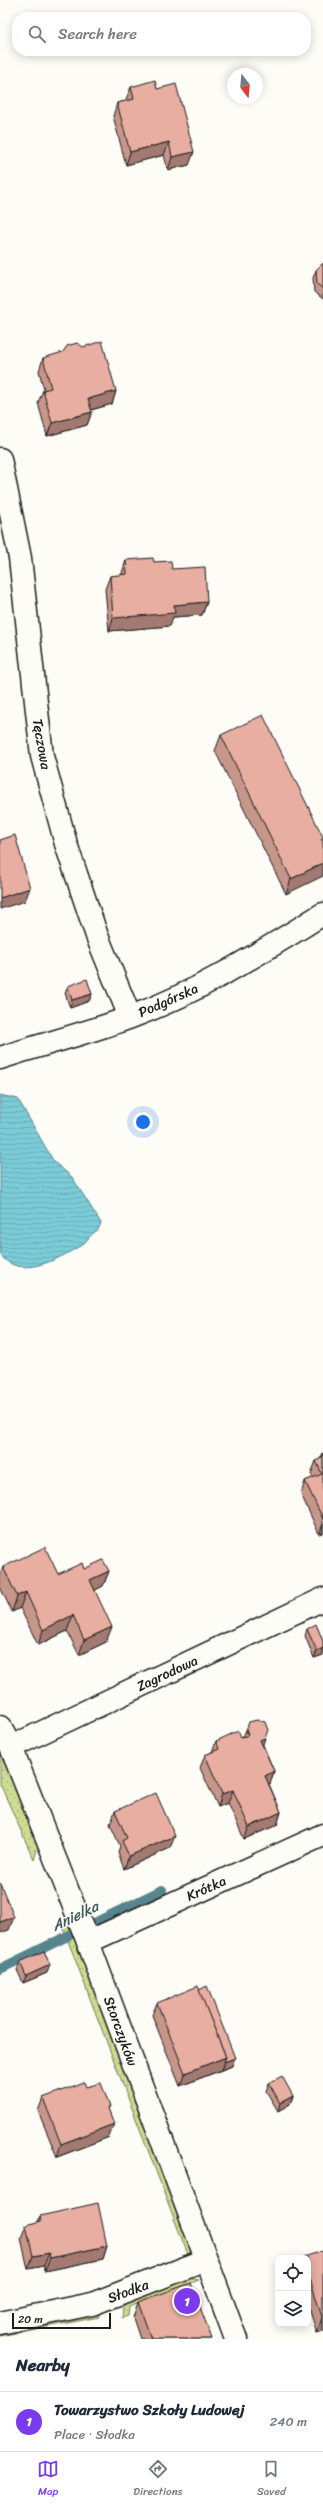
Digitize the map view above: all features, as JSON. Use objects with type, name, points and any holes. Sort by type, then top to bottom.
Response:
[{"type":"street","name":"Tęczowa","points":[[0,459],[21,566],[29,627],[34,695],[42,756],[66,844],[87,908],[130,1017]]},
{"type":"street","name":"Podgórska","points":[[0,1058],[130,1017],[230,971],[323,914]]},
{"type":"street","name":"Zagrodowa","points":[[11,1747],[323,1599]]},
{"type":"street","name":"Storczyków","points":[[0,1727],[11,1747],[88,1942],[236,2339]]},
{"type":"street","name":"Krótka","points":[[88,1942],[323,1835]]},
{"type":"street","name":"Słodka","points":[[0,2323],[92,2304],[206,2260]]},
{"type":"green space","points":[[0,1754],[36,1831],[38,1846],[34,1860],[0,1784]]},
{"type":"green space","points":[[67,1919],[79,1943],[194,2247],[188,2255],[62,1925]]},
{"type":"green space","points":[[189,2278],[199,2280],[129,2306],[128,2316],[122,2318],[123,2307],[129,2300]]},
{"type":"green space","points":[[97,2312],[99,2317],[0,2336],[0,2332]]},
{"type":"water","points":[[0,1095],[18,1099],[54,1162],[72,1177],[101,1223],[98,1230],[80,1246],[61,1257],[39,1265],[28,1267],[17,1266],[8,1262],[0,1254]]},
{"type":"building","points":[[155,80],[157,89],[176,84],[194,152],[172,157],[169,142],[130,152],[117,103],[134,99],[131,87]]},
{"type":"building","points":[[323,263],[323,289],[317,284],[316,270]]},
{"type":"building","points":[[102,341],[116,391],[88,399],[92,412],[52,423],[43,390],[51,388],[43,358],[63,352],[67,346],[77,343],[83,347]]},
{"type":"building","points":[[153,558],[154,562],[171,561],[172,569],[205,567],[207,602],[174,605],[175,613],[113,618],[110,576],[127,574],[126,560]]},
{"type":"building","points":[[263,715],[323,837],[321,839],[323,842],[323,863],[291,879],[221,735]]},
{"type":"building","points":[[15,835],[30,888],[0,898],[0,840]]},
{"type":"building","points":[[87,979],[92,994],[72,1000],[68,986]]},
{"type":"building","points":[[323,1453],[323,1519],[305,1481],[322,1474],[316,1461],[321,1458]]},
{"type":"building","points":[[45,1547],[58,1574],[82,1563],[84,1569],[103,1560],[109,1571],[90,1580],[112,1627],[84,1640],[73,1615],[43,1630],[26,1592],[17,1596],[3,1567]]},
{"type":"building","points":[[316,1624],[323,1641],[323,1648],[317,1651],[307,1629]]},
{"type":"building","points":[[257,1720],[265,1722],[268,1730],[265,1738],[260,1740],[274,1771],[265,1776],[281,1812],[249,1827],[233,1790],[222,1794],[205,1755],[219,1749],[216,1741],[238,1731],[241,1738],[248,1735],[246,1730],[249,1722]]},
{"type":"building","points":[[156,1793],[175,1836],[129,1856],[122,1841],[127,1838],[115,1811]]},
{"type":"building","points":[[0,1883],[14,1917],[0,1922]]},
{"type":"building","points":[[44,1951],[50,1965],[26,1976],[20,1962]]},
{"type":"building","points":[[198,1986],[226,2057],[185,2073],[157,2003]]},
{"type":"building","points":[[207,1986],[235,2058],[224,2062],[226,2057],[199,1990]]},
{"type":"building","points":[[282,2076],[293,2096],[280,2103],[269,2083]]},
{"type":"building","points":[[84,2082],[86,2087],[101,2083],[110,2107],[108,2108],[114,2124],[61,2144],[43,2098]]},
{"type":"building","points":[[98,2203],[107,2246],[50,2258],[49,2253],[33,2256],[26,2225],[41,2221],[40,2216]]},
{"type":"building","points":[[323,2251],[323,2317],[311,2282],[310,2255]]},
{"type":"building","points":[[191,2283],[212,2339],[151,2339],[138,2302]]},
{"type":"waterway","name":"Anielka","points":[[0,1969],[162,1890]]},
{"type":"place","name":"Towarzystwo Szkoły Ludowej","points":[[187,2301]]}]
